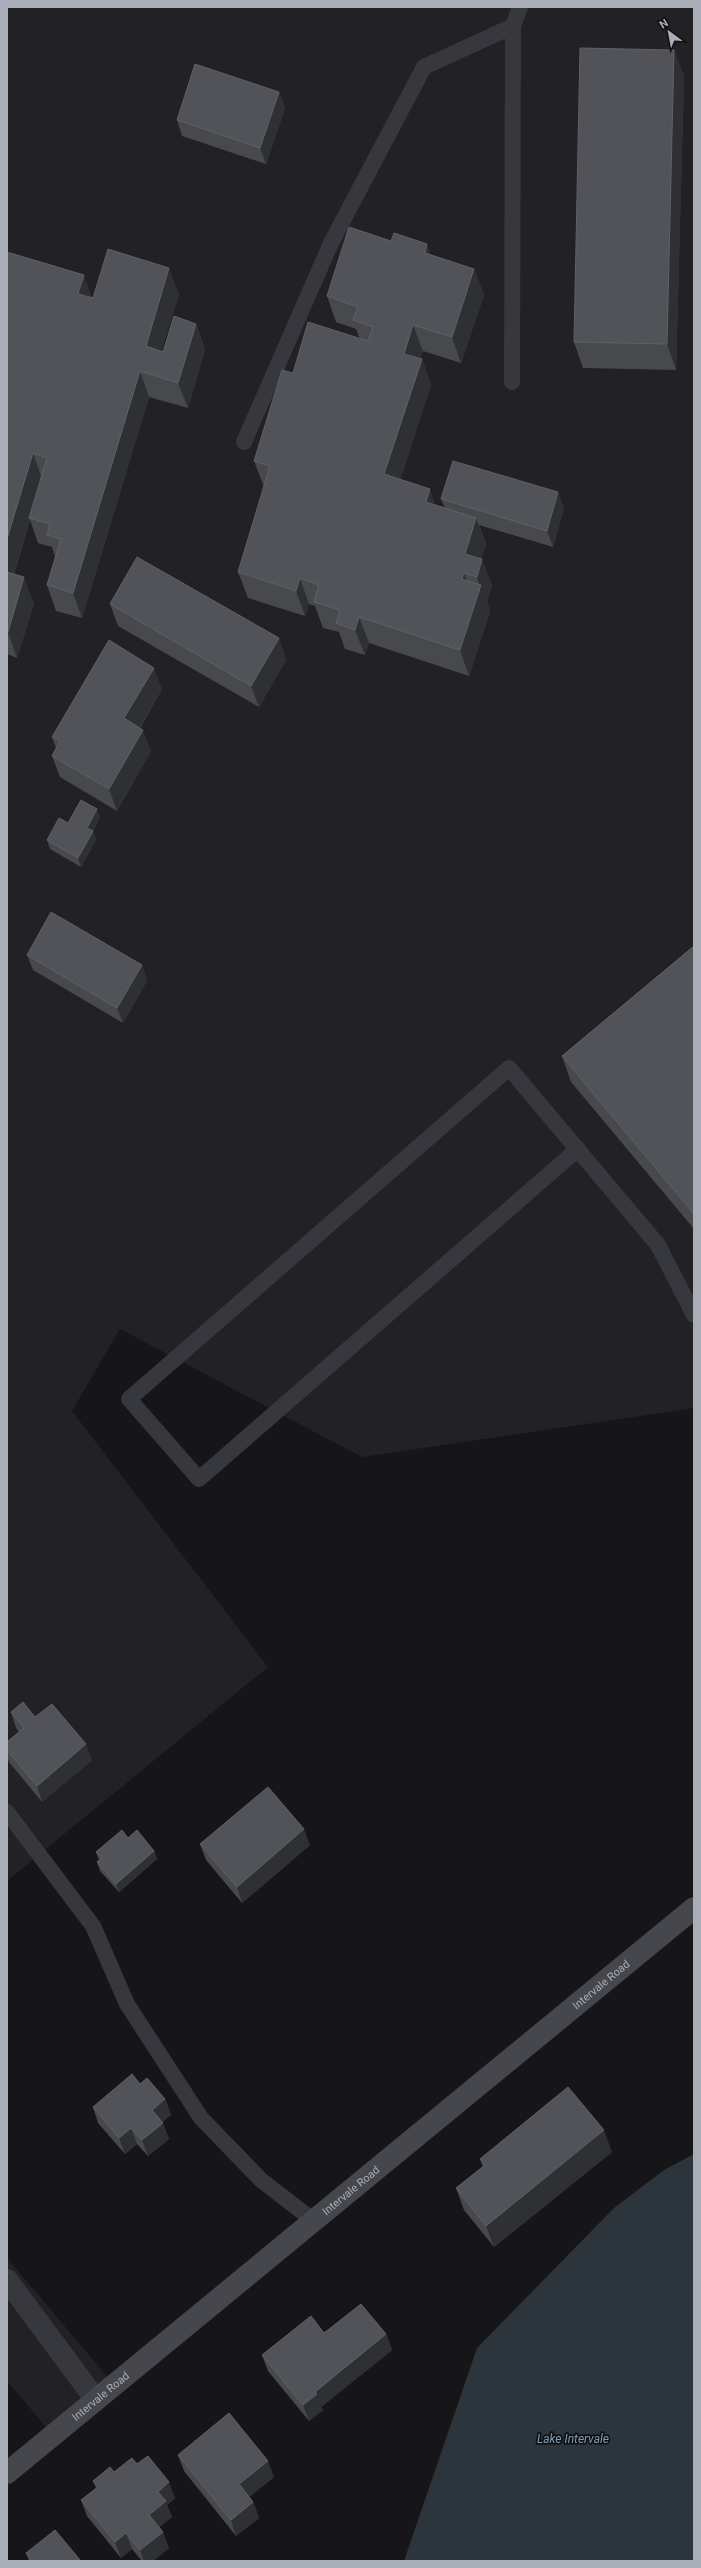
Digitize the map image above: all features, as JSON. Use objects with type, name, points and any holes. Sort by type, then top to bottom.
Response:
[{"type":"street","name":"Intervale Road","points":[[7,2473],[694,1908]]},
{"type":"street","points":[[7,2280],[96,2400]]},
{"type":"lane","points":[[512,382],[513,26],[520,7]]},
{"type":"lane","points":[[244,442],[331,243],[424,67],[513,26]]},
{"type":"lane","points":[[578,1149],[199,1479],[129,1399],[509,1068],[578,1149],[658,1245],[694,1315]]},
{"type":"lane","points":[[7,1812],[93,1926],[127,2004],[201,2118],[261,2180],[314,2221]]},
{"type":"shaded area","points":[[7,7],[694,7],[694,1408],[362,1457],[120,1329],[72,1411],[268,1667],[7,1881]]},
{"type":"shaded area","points":[[7,2258],[112,2382],[50,2432],[7,2381]]},
{"type":"water","name":"Lake Intervale","points":[[694,2154],[694,2561],[404,2561],[477,2348],[614,2208],[664,2170]]},
{"type":"building","points":[[580,48],[674,50],[667,344],[574,342]]},
{"type":"building","points":[[195,64],[279,92],[260,148],[177,120]]},
{"type":"building","points":[[349,227],[391,241],[394,233],[427,244],[425,253],[474,269],[452,337],[413,325],[404,354],[422,359],[384,474],[430,489],[426,502],[476,518],[465,554],[482,559],[477,577],[464,573],[462,579],[481,585],[460,650],[359,617],[355,630],[336,623],[340,610],[314,602],[319,585],[300,578],[296,591],[238,572],[270,466],[254,461],[282,370],[293,373],[308,322],[368,341],[373,327],[353,320],[358,307],[327,296]]},
{"type":"building","points":[[108,249],[169,268],[146,346],[163,352],[174,316],[196,324],[178,383],[140,371],[73,593],[47,585],[61,539],[47,535],[50,524],[29,518],[47,458],[33,453],[7,539],[7,252],[84,275],[78,294],[93,298]]},
{"type":"building","points":[[453,461],[558,492],[547,531],[441,499]]},
{"type":"building","points":[[137,557],[279,638],[251,686],[110,604]]},
{"type":"building","points":[[7,572],[24,577],[8,632],[7,632]]},
{"type":"building","points":[[109,640],[154,668],[124,718],[143,730],[109,789],[52,756],[60,741],[52,737]]},
{"type":"building","points":[[81,800],[97,809],[87,828],[93,831],[78,858],[47,840],[59,818],[68,823]]},
{"type":"building","points":[[51,912],[142,965],[117,1008],[27,955]]},
{"type":"building","points":[[694,946],[694,1214],[562,1056]]},
{"type":"building","points":[[23,1702],[35,1717],[52,1704],[86,1744],[37,1786],[7,1750],[7,1742],[24,1728],[11,1712]]},
{"type":"building","points":[[268,1787],[304,1829],[237,1887],[200,1844]]},
{"type":"building","points":[[122,1830],[128,1838],[137,1830],[154,1851],[116,1884],[97,1862],[102,1858],[96,1852]]},
{"type":"building","points":[[132,2074],[140,2084],[147,2078],[165,2099],[152,2110],[163,2123],[142,2140],[131,2128],[119,2138],[93,2107]]},
{"type":"building","points":[[568,2087],[604,2130],[486,2226],[456,2188],[485,2165],[480,2159]]},
{"type":"building","points":[[361,2304],[386,2334],[315,2392],[317,2394],[303,2405],[262,2355],[311,2316],[324,2333]]},
{"type":"building","points":[[229,2413],[268,2461],[239,2484],[253,2502],[231,2520],[178,2455]]},
{"type":"building","points":[[148,2456],[169,2482],[158,2492],[166,2501],[149,2515],[163,2532],[140,2550],[126,2533],[115,2542],[81,2500],[98,2487],[93,2481],[110,2467],[114,2472],[132,2458],[137,2464]]},
{"type":"building","points":[[55,2530],[81,2561],[32,2561],[26,2553]]}]
